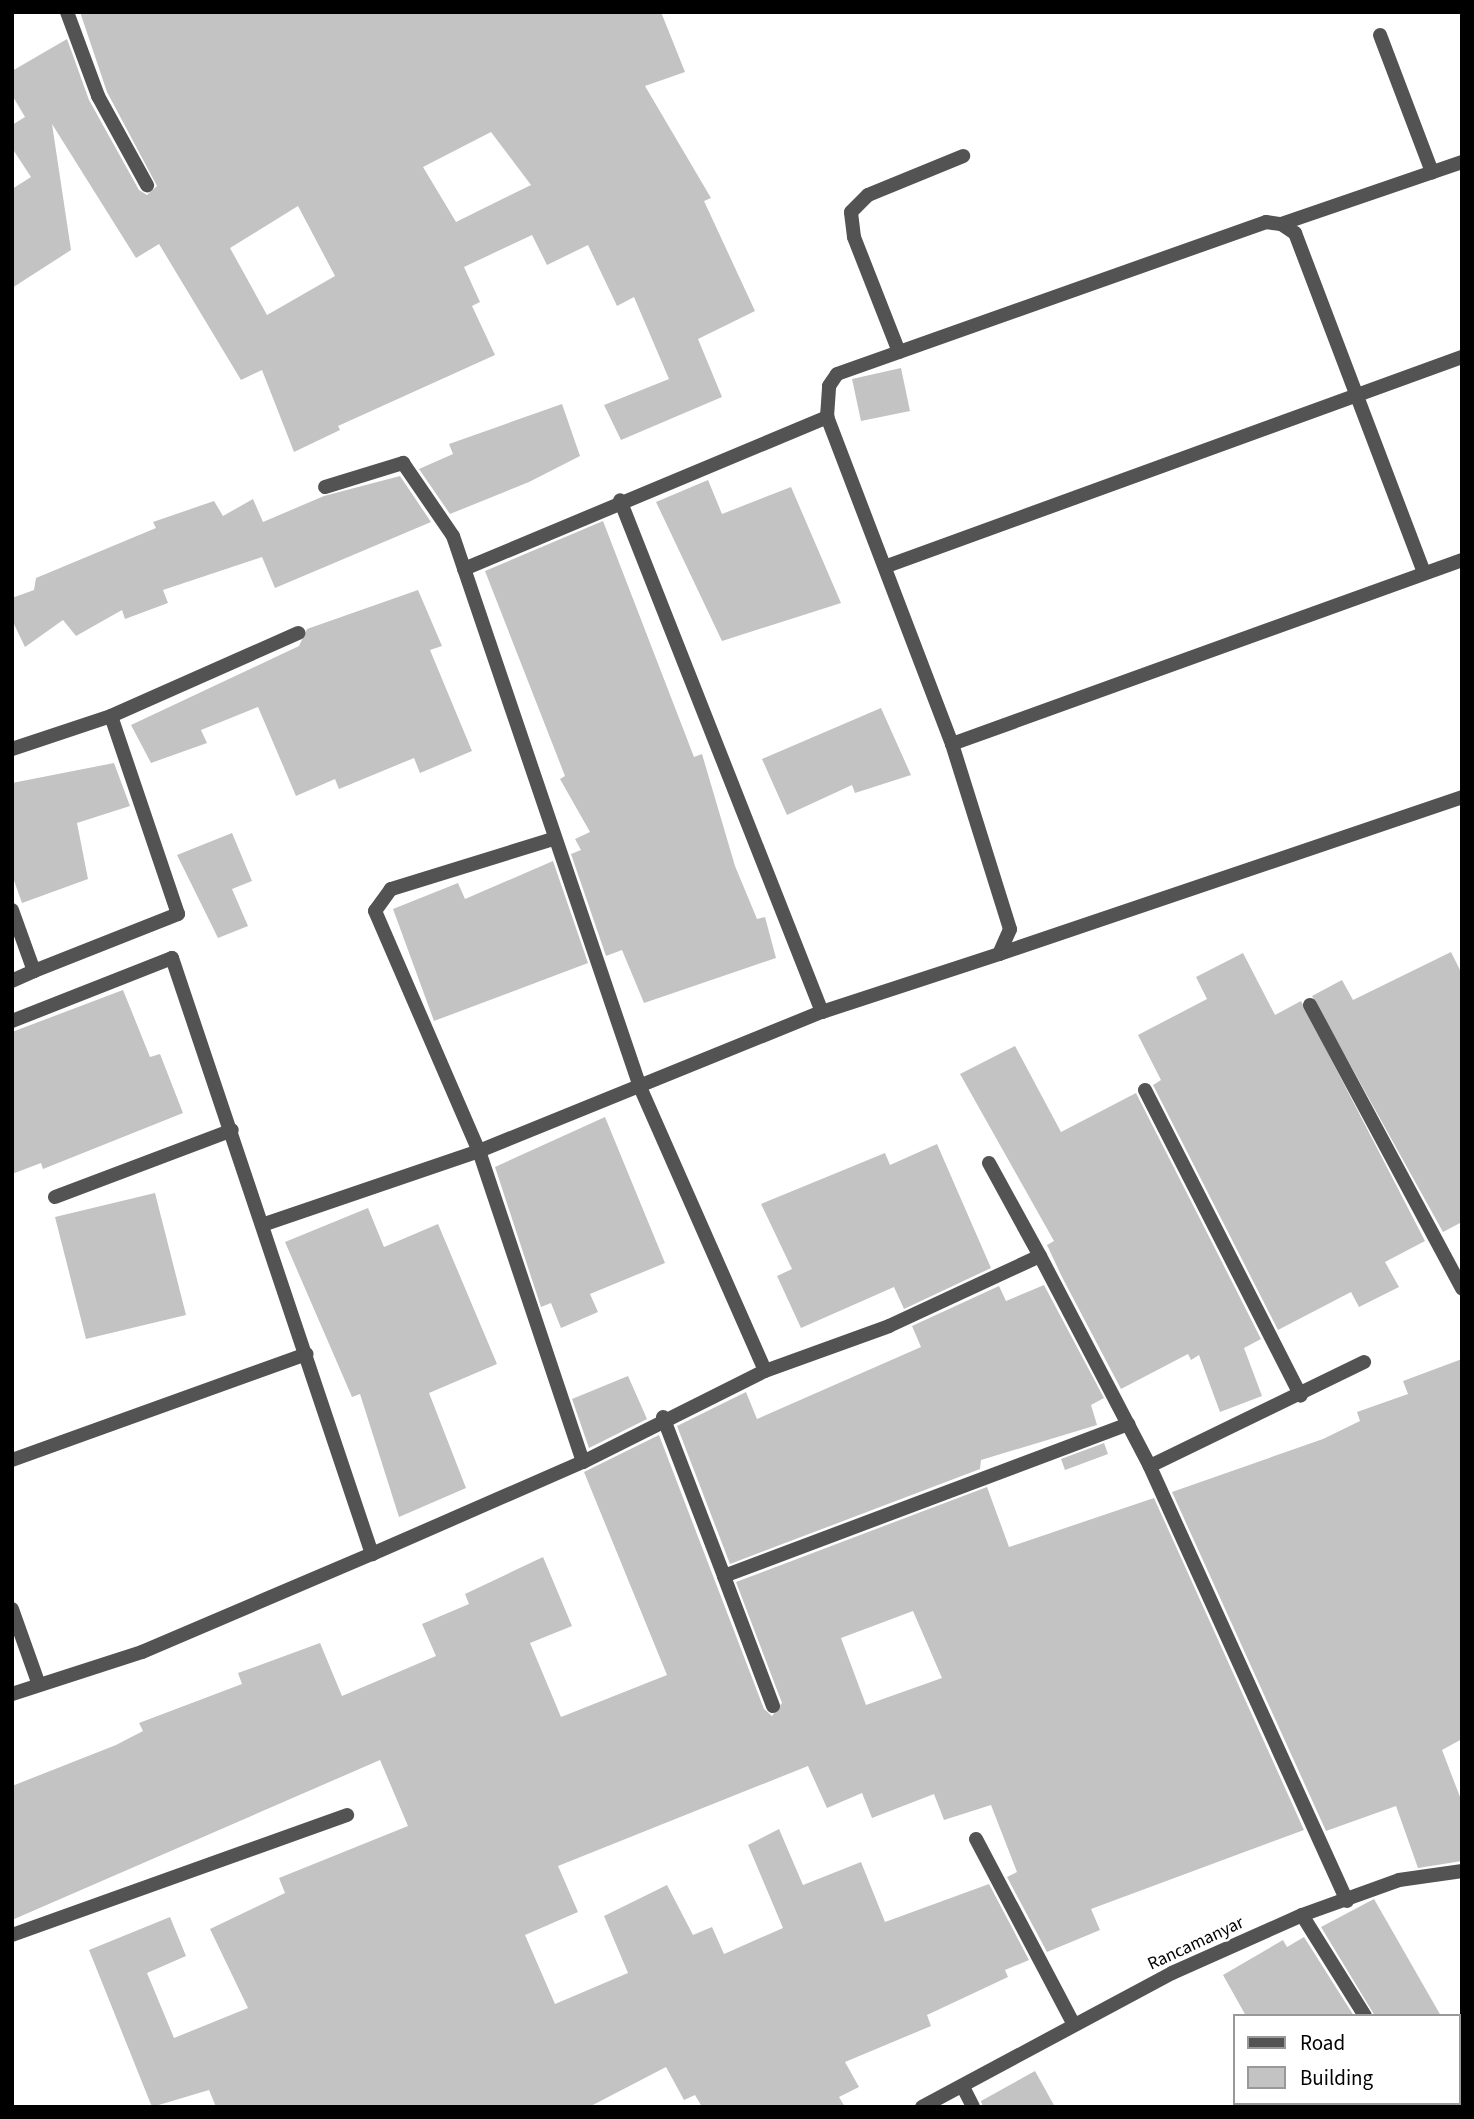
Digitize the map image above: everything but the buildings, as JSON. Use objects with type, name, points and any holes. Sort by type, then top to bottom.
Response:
[{"type":"street","points":[[67,12],[98,96],[147,185]]},
{"type":"street","points":[[1380,35],[1432,172]]},
{"type":"street","points":[[899,352],[854,237],[850,212],[868,195],[964,156]]},
{"type":"street","points":[[1281,224],[1462,162]]},
{"type":"street","points":[[999,954],[1010,929],[952,744],[887,566],[827,417],[829,386],[837,374],[1266,222],[1281,224],[1295,233],[1424,573]]},
{"type":"street","points":[[887,566],[1354,391],[1462,357]]},
{"type":"street","points":[[464,569],[621,500],[827,417]]},
{"type":"street","points":[[325,487],[403,463],[453,536],[553,839],[640,1087],[765,1371]]},
{"type":"street","points":[[621,500],[822,1012]]},
{"type":"street","points":[[952,744],[1462,560]]},
{"type":"street","points":[[12,749],[111,716],[298,632]]},
{"type":"street","points":[[12,981],[178,914],[111,716]]},
{"type":"street","points":[[262,1225],[478,1151],[822,1012],[1462,797]]},
{"type":"street","points":[[553,839],[391,889],[375,911],[478,1151],[583,1462]]},
{"type":"street","points":[[12,910],[34,971]]},
{"type":"street","points":[[12,1021],[172,958],[232,1130],[372,1554]]},
{"type":"street","points":[[1310,1005],[1462,1289]]},
{"type":"street","points":[[1145,1090],[1301,1396]]},
{"type":"street","points":[[55,1197],[232,1130]]},
{"type":"street","points":[[989,1163],[1150,1466],[1347,1901]]},
{"type":"street","points":[[12,1694],[38,1682],[142,1652],[583,1462],[663,1417],[765,1371],[889,1326],[1040,1256]]},
{"type":"street","points":[[12,1460],[306,1354]]},
{"type":"street","points":[[1150,1466],[1301,1396],[1364,1362]]},
{"type":"street","points":[[663,1417],[774,1706]]},
{"type":"street","points":[[724,1576],[1128,1424]]},
{"type":"street","points":[[12,1609],[38,1682]]},
{"type":"street","points":[[12,1935],[347,1815]]},
{"type":"street","points":[[976,1839],[1074,2025]]},
{"type":"street","name":"Rancamanyar","points":[[922,2107],[1074,2025],[1302,1915],[1347,1901],[1399,1880],[1462,1871]]},
{"type":"street","points":[[1302,1915],[1364,2014]]},
{"type":"street","points":[[963,2087],[973,2107]]}]
